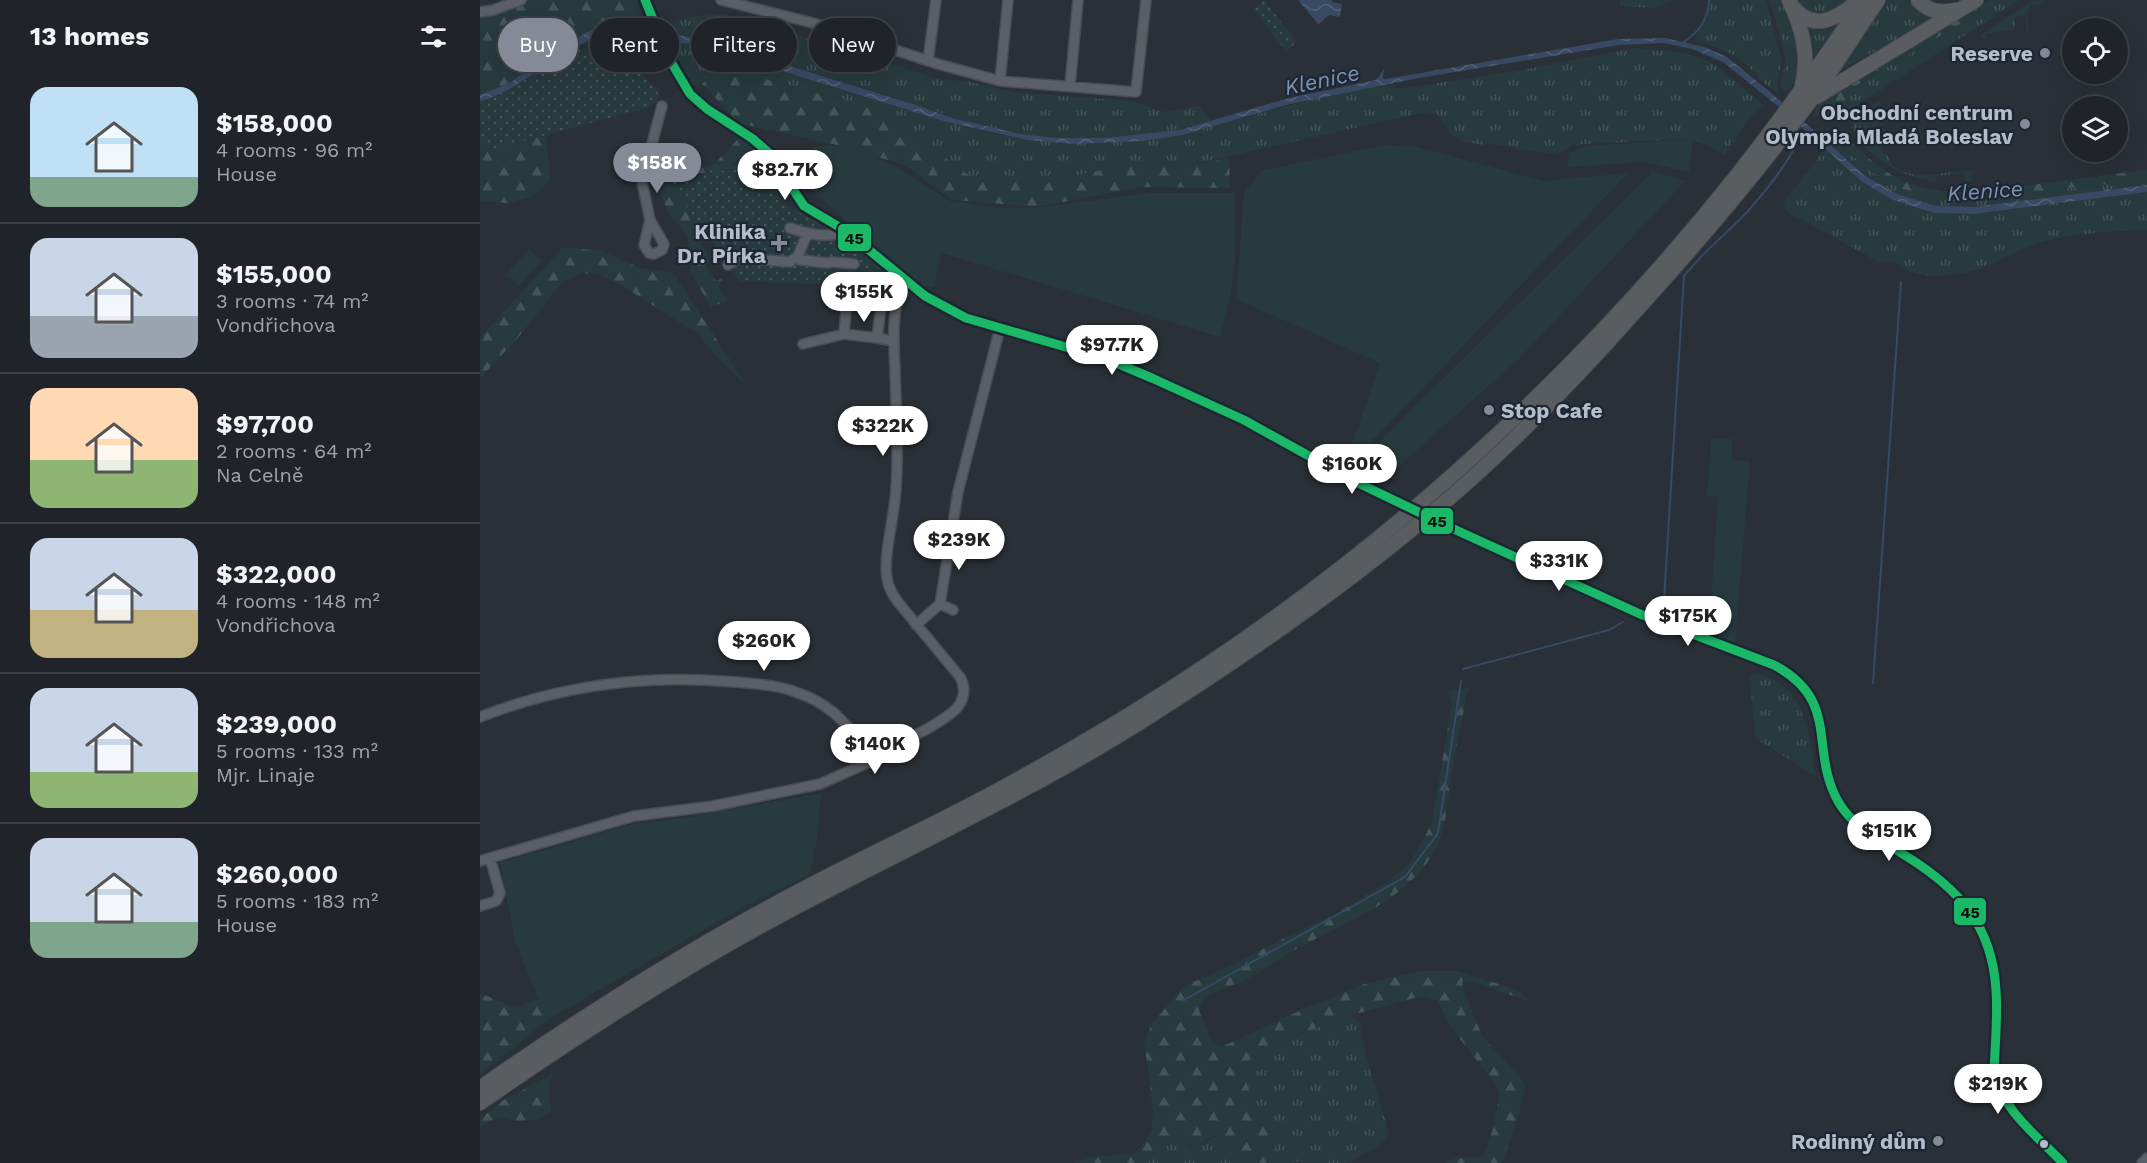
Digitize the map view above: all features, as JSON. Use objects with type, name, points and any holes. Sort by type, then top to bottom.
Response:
[{"type":"highway","points":[[1790,3],[1805,18],[1824,21],[1844,13],[1862,0]]},
{"type":"highway","points":[[1804,97],[1862,0]]},
{"type":"highway","points":[[480,1102],[589,1028],[709,954],[981,813],[1127,730],[1305,611],[1399,540],[1462,487],[1528,426],[1656,290],[1702,236],[1878,0]]},
{"type":"highway","points":[[1918,0],[1930,10],[1937,12],[1961,9]]},
{"type":"highway","points":[[1804,97],[1836,83],[1976,0]]},
{"type":"highway","points":[[1790,3],[1806,53],[1804,97]]},
{"type":"highway","points":[[480,1088],[584,1018],[704,944],[791,895],[975,802],[1130,714],[1196,673],[1298,602],[1426,498],[1554,380],[1603,330],[1777,133]]},
{"type":"street","points":[[480,12],[521,0]]},
{"type":"street","points":[[721,0],[813,23],[928,61],[1000,81],[1136,92],[1146,0]]},
{"type":"street","points":[[928,61],[936,0]]},
{"type":"street","points":[[1000,81],[1008,0]]},
{"type":"street","points":[[1070,86],[1078,0]]},
{"type":"street","points":[[648,1],[652,21],[665,51],[690,94],[707,109],[753,139],[769,153],[804,206],[846,231],[925,296],[966,318],[1107,359],[1154,379],[1244,420],[1377,492],[1458,531],[1640,614],[1774,665],[1793,676],[1805,688],[1815,706],[1821,723],[1830,782],[1845,812],[1863,829],[1929,870],[1964,902],[1976,920],[1990,950],[1994,968],[1996,992],[1994,1072],[1997,1084],[2008,1106],[2062,1163]]},
{"type":"street","points":[[650,220],[642,182],[662,106]]},
{"type":"street","points":[[790,228],[807,234],[839,235],[846,231]]},
{"type":"street","points":[[728,265],[738,258],[790,262],[798,256],[807,234]]},
{"type":"street","points":[[798,256],[800,260],[854,264]]},
{"type":"street","points":[[480,717],[542,696],[598,685],[653,680],[717,681],[798,692],[832,712],[864,741],[882,747],[903,742],[954,711],[964,696],[964,686],[960,677],[896,599],[888,580],[887,570],[897,487],[893,341],[896,306],[906,280]]},
{"type":"street","points":[[848,288],[881,293],[877,338]]},
{"type":"street","points":[[844,334],[846,311]]},
{"type":"street","points":[[916,625],[940,604],[960,481],[1000,328]]},
{"type":"street","points":[[803,344],[844,334],[893,341]]},
{"type":"street","points":[[940,604],[953,610]]},
{"type":"street","points":[[480,861],[634,816],[713,806],[820,784],[872,761],[882,747]]},
{"type":"street","points":[[480,906],[496,901],[500,893],[490,858]]},
{"type":"street","points":[[2142,1163],[2147,1158]]},
{"type":"green space","points":[[530,0],[637,0],[641,18],[590,18],[590,31],[578,37],[578,18],[498,18],[498,72],[524,72],[511,82],[480,95],[480,16]]},
{"type":"green space","points":[[1264,0],[1297,42],[1286,51],[1253,9]]},
{"type":"green space","points":[[1620,0],[1676,0],[1653,8],[1620,6]]},
{"type":"green space","points":[[1709,0],[1766,0],[1782,61],[1777,83],[1780,92],[1763,82],[1735,56],[1695,40],[1707,14]]},
{"type":"green space","points":[[1769,0],[1783,0],[1799,48],[1799,72],[1794,83],[1785,93],[1781,85],[1785,65],[1784,54]]},
{"type":"green space","points":[[1797,0],[1849,0],[1842,8],[1820,16],[1806,11]]},
{"type":"green space","points":[[1888,0],[1908,0],[1918,11],[1934,18],[1840,71]]},
{"type":"green space","points":[[1989,0],[2001,0],[1852,88],[1842,115],[1831,122],[1824,117],[1813,115],[1817,107],[1836,91]]},
{"type":"green space","points":[[2001,0],[2019,0],[1842,115],[1852,88]]},
{"type":"green space","points":[[2034,0],[2043,0],[2044,4],[2030,5],[2030,9],[2027,10],[2029,32],[2027,32],[2025,15],[2014,16],[2015,29],[1986,34],[1986,39],[1980,37],[1981,34]]},
{"type":"green space","points":[[721,14],[741,18],[691,18],[691,38],[679,36],[679,20],[691,17]]},
{"type":"green space","points":[[1808,26],[1820,30],[1836,27],[1814,57],[1813,44]]},
{"type":"green space","points":[[797,35],[809,39],[809,71],[797,68]]},
{"type":"green space","points":[[679,42],[691,44],[691,72],[785,72],[947,122],[992,133],[1055,143],[1105,143],[1182,135],[1320,97],[1385,85],[1400,89],[1532,68],[1635,48],[1685,53],[1716,65],[1763,104],[1749,118],[1725,154],[1692,139],[1583,144],[1575,147],[1577,142],[1557,155],[1486,143],[1485,145],[1462,141],[1448,130],[1438,115],[1425,112],[1185,166],[1154,161],[1086,173],[1046,184],[971,177],[916,136],[857,102],[755,76],[707,79],[702,84],[694,86],[679,59]]},
{"type":"green space","points":[[590,46],[590,72],[641,72],[661,96],[647,108],[494,149],[480,144],[480,101],[497,95],[539,72],[578,72],[578,51]]},
{"type":"green space","points":[[896,66],[942,80],[967,81],[1013,92],[1131,101],[1164,112],[1200,106],[1210,121],[1140,136],[1067,139],[1020,134],[993,128],[811,72],[896,72]]},
{"type":"green space","points":[[714,74],[755,76],[857,102],[916,136],[971,177],[1046,184],[1086,173],[1154,161],[1185,166],[1229,158],[1230,188],[1140,187],[1038,207],[952,200],[905,165],[837,145],[739,123],[702,84]]},
{"type":"green space","points":[[1879,101],[1881,105],[1876,106],[1878,123],[1884,123],[1884,125],[1873,127],[1864,109]]},
{"type":"green space","points":[[1861,112],[1871,129],[1884,128],[1879,131],[1882,154],[1887,154],[1892,164],[1900,170],[1924,175],[1973,169],[1971,181],[1966,183],[1964,173],[1937,176],[1936,182],[1903,173],[1888,165],[1857,137],[1852,122]]},
{"type":"green space","points":[[546,135],[550,180],[533,196],[508,203],[480,201],[480,144],[494,149]]},
{"type":"green space","points":[[739,138],[753,146],[777,189],[739,168],[668,178],[705,232],[697,236],[710,260],[705,265],[716,281],[721,279],[723,281],[718,285],[727,301],[711,307],[690,271],[692,256],[686,234],[668,212],[651,171],[655,152],[712,166]]},
{"type":"green space","points":[[1693,139],[1689,172],[1645,162],[1567,167],[1569,153],[1586,146]]},
{"type":"green space","points":[[1833,139],[1870,170],[1959,201],[2147,179],[2147,185],[1974,207],[1936,206],[1897,194],[1865,176],[1829,144]]},
{"type":"green space","points":[[1846,142],[1853,144],[1891,174],[1909,183],[1932,190],[1962,192],[1992,190],[2147,170],[2147,179],[1959,201],[1937,199],[1900,188],[1870,171],[1845,149]]},
{"type":"green space","points":[[837,145],[865,152],[898,168],[950,201],[1000,208],[1042,207],[1149,193],[1235,193],[1235,258],[1230,299],[1220,337],[942,253],[934,286],[927,287],[917,284],[808,187],[807,162],[814,147]]},
{"type":"green space","points":[[1384,145],[1417,147],[1544,181],[1628,173],[1359,455],[1349,453],[1380,363],[1236,299],[1244,193],[1261,171]]},
{"type":"green space","points":[[1825,149],[1861,181],[1893,200],[1934,213],[1974,214],[2147,192],[2147,229],[2058,238],[2038,243],[1987,266],[1965,273],[1939,276],[1913,273],[1903,269],[1895,262],[1877,261],[1786,211],[1784,204],[1787,198]]},
{"type":"green space","points":[[739,168],[777,189],[787,205],[850,241],[888,275],[890,287],[740,281],[667,178]]},
{"type":"green space","points":[[1653,171],[1685,181],[1519,359],[1390,474],[1367,460],[1380,441]]},
{"type":"green space","points":[[563,247],[601,251],[640,268],[673,273],[748,387],[716,356],[698,334],[624,287],[600,275],[582,273],[561,284],[516,340],[480,378],[480,338]]},
{"type":"green space","points":[[529,249],[542,261],[519,286],[506,275]]},
{"type":"green space","points":[[1711,438],[1732,439],[1732,460],[1750,461],[1735,644],[1709,635],[1718,497],[1707,496]]},
{"type":"green space","points":[[1749,674],[1768,677],[1781,684],[1799,706],[1808,734],[1816,776],[1756,739]]},
{"type":"green space","points":[[1470,687],[1456,749],[1443,830],[1425,866],[1412,880],[1379,905],[1300,947],[1245,980],[1211,994],[1202,1003],[1199,1011],[1213,1042],[1221,1046],[1364,984],[1421,971],[1458,971],[1517,990],[1531,1002],[1473,982],[1464,980],[1462,983],[1483,1037],[1524,1082],[1525,1086],[1519,1113],[1502,1163],[1444,1163],[1453,1159],[1483,1156],[1493,1129],[1500,1093],[1451,1026],[1438,1001],[1422,996],[1340,1018],[1289,1039],[1280,1047],[1242,1063],[1250,1092],[1271,1141],[1281,1154],[1293,1163],[1240,1163],[1228,1143],[1218,1135],[1207,1139],[1195,1149],[1179,1137],[1170,1137],[1155,1150],[1147,1163],[1073,1163],[1092,1157],[1131,1154],[1138,1150],[1147,1139],[1153,1114],[1144,1044],[1151,1025],[1184,986],[1229,967],[1337,913],[1387,883],[1410,863],[1432,823],[1452,702],[1448,692]]},
{"type":"green space","points":[[821,793],[818,833],[810,874],[747,905],[547,1020],[515,941],[500,863],[629,825],[690,817]]},
{"type":"green space","points":[[480,993],[515,1008],[539,999],[547,1020],[480,1075]]},
{"type":"green space","points":[[1347,1016],[1359,1021],[1365,1051],[1389,1134],[1370,1152],[1344,1163],[1289,1161],[1278,1152],[1258,1114],[1248,1089],[1242,1063],[1280,1047],[1289,1039]]},
{"type":"green space","points":[[554,1073],[549,1087],[551,1111],[536,1120],[516,1121],[498,1117],[480,1127],[480,1119],[505,1099]]},
{"type":"green space","points":[[1218,1135],[1228,1143],[1240,1163],[1147,1163],[1155,1150],[1170,1137],[1179,1137],[1193,1149]]},
{"type":"water","points":[[1298,0],[1332,0],[1332,2],[1342,4],[1340,17],[1329,15],[1318,24]]},
{"type":"water","points":[[590,31],[590,41],[578,46],[578,37]]},
{"type":"water","points":[[679,35],[691,37],[691,44],[679,43]]},
{"type":"water","points":[[1665,38],[1704,47],[1727,57],[1782,102],[1865,176],[1897,194],[1936,206],[1974,207],[2147,185],[2147,192],[1974,214],[1934,213],[1893,200],[1861,181],[1779,107],[1723,62],[1692,49],[1664,43],[1619,45],[1419,78],[1290,104],[1182,135],[1142,141],[1073,144],[1028,140],[947,122],[785,72],[797,72],[797,68],[956,119],[1020,134],[1056,138],[1105,138],[1179,130],[1289,98],[1376,80],[1384,69],[1383,79],[1386,79],[1618,39]]},
{"type":"water","points":[[524,72],[537,72],[511,88],[480,101],[480,95],[511,82]]},
{"type":"waterway","points":[[1684,42],[1702,24],[1709,0]]},
{"type":"waterway","points":[[1663,616],[1684,276],[1754,204],[1780,171],[1797,144]]},
{"type":"waterway","points":[[1873,683],[1901,282]]},
{"type":"waterway","points":[[1463,669],[1609,630],[1623,622]]},
{"type":"waterway","points":[[1182,1001],[1405,877],[1438,833],[1461,681]]},
{"type":"transit line","name":"45","points":[[645,0],[671,62],[690,94],[707,109],[753,139],[769,153],[804,206],[846,231],[925,296],[966,318],[1107,359],[1154,379],[1244,420],[1354,481],[1458,531],[1640,614],[1774,665],[1795,679],[1808,694],[1816,711],[1830,783],[1845,812],[1869,833],[1942,882],[1957,896],[1980,928],[1988,946],[1996,990],[1994,1072],[1998,1086],[2022,1122],[2063,1163]]},
{"type":"place","name":"Reserve","points":[[2045,53]]},
{"type":"place","name":"Obchodní centrum Olympia Mladá Boleslav","points":[[2025,124]]},
{"type":"place","name":"Klinika Dr. Pírka","points":[[779,243]]},
{"type":"place","name":"Stop Cafe","points":[[1489,410]]},
{"type":"place","name":"Rodinný dům","points":[[1938,1141]]},
{"type":"water label","name":"Klenice","points":[[1322,80]]},
{"type":"water label","name":"Klenice","points":[[1985,191]]}]
